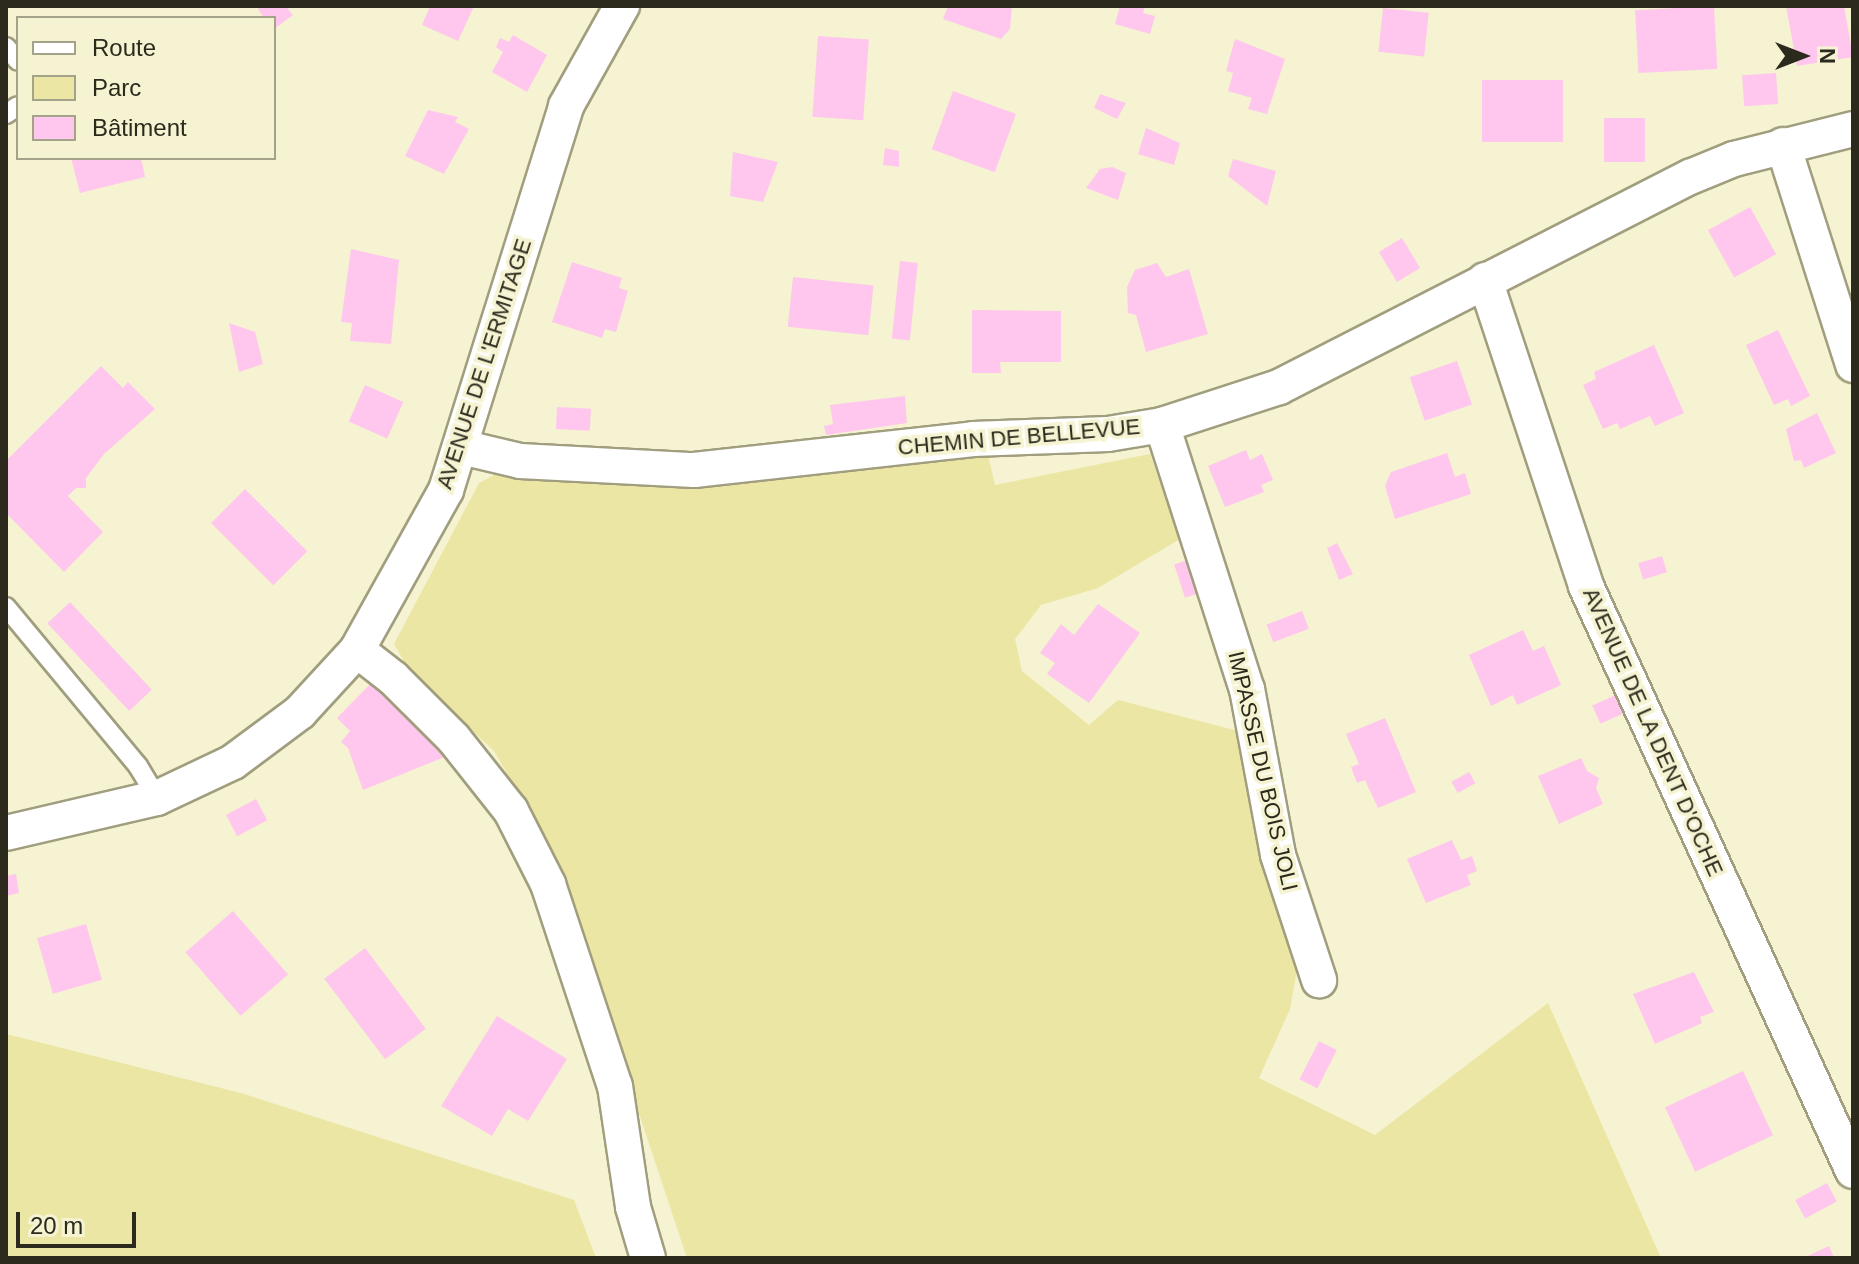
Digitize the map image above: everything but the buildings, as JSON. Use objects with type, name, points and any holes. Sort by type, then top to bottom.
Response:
[{"type":"street","name":"AVENUE DE L'ERMITAGE","points":[[6,833],[157,798],[233,762],[267,738],[331,682],[357,650],[424,533],[461,447],[566,106],[622,6]]},
{"type":"street","name":"CHEMIN DE BELLEVUE","points":[[461,447],[520,461],[694,470],[973,439],[1108,434],[1162,425],[1279,387],[1690,177],[1783,145],[1853,129]]},
{"type":"street","points":[[1783,145],[1853,365]]},
{"type":"street","name":"AVENUE DE LA DENT D'OCHE","points":[[1485,280],[1586,586],[1853,1171]]},
{"type":"street","name":"IMPASSE DU BOIS JOLI","points":[[1162,425],[1247,689],[1278,855],[1319,980]]},
{"type":"street","points":[[357,650],[454,739],[511,811],[548,884],[612,1074],[633,1207],[648,1258]]},
{"type":"lane","points":[[6,607],[138,766],[157,798]]},
{"type":"green space","points":[[1150,454],[1180,539],[1098,588],[1041,605],[1015,639],[1022,671],[1089,725],[1118,700],[1238,731],[1299,958],[1290,1009],[1259,1078],[1375,1135],[1548,1003],[1661,1258],[687,1258],[551,849],[494,751],[411,673],[394,644],[479,483],[498,473],[665,484],[988,455],[995,485]]},
{"type":"green space","points":[[6,1034],[241,1093],[574,1200],[596,1258],[6,1258]]}]
